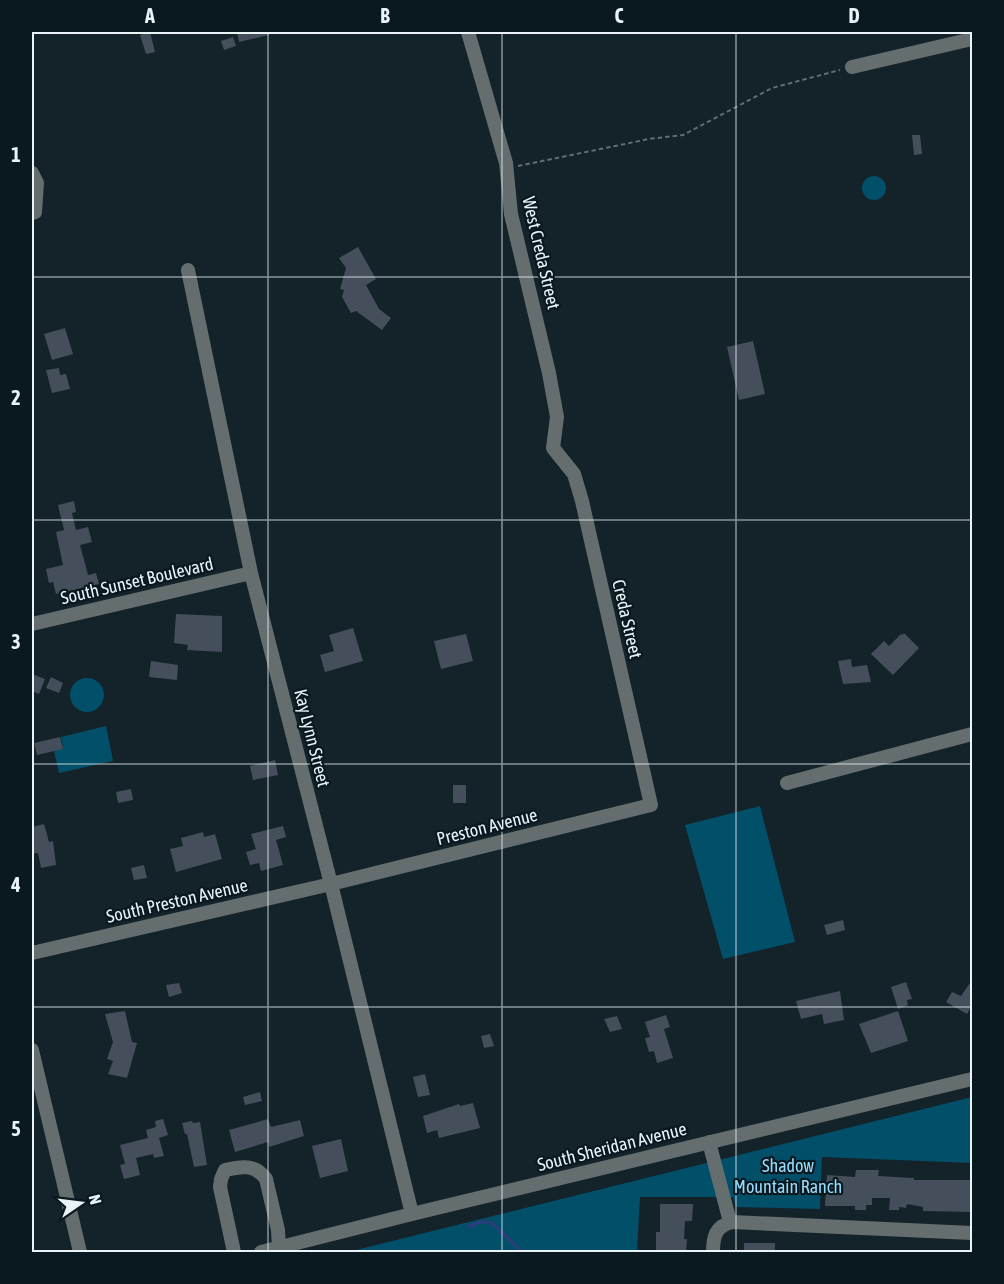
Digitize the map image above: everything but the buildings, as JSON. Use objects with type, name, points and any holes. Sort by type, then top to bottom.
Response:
[{"type":"street","name":"West Creda Street","points":[[468,32],[506,167],[511,214],[541,334],[557,417],[553,448]]},
{"type":"street","points":[[852,67],[972,39]]},
{"type":"street","points":[[32,173],[37,183],[35,212],[32,213]]},
{"type":"street","name":"Kay Lynn Street","points":[[188,270],[251,573],[331,884],[412,1214]]},
{"type":"street","name":"Creda Street","points":[[553,448],[574,474],[582,501],[651,805]]},
{"type":"street","name":"South Sunset Boulevard","points":[[32,624],[251,573]]},
{"type":"street","points":[[787,783],[972,734]]},
{"type":"street","name":"Preston Avenue","points":[[331,884],[651,805]]},
{"type":"street","name":"South Preston Avenue","points":[[32,953],[331,884]]},
{"type":"street","points":[[32,1050],[80,1252]]},
{"type":"street","name":"South Sheridan Avenue","points":[[261,1252],[972,1079]]},
{"type":"street","points":[[709,1142],[722,1223],[714,1236],[713,1252]]},
{"type":"street","points":[[234,1252],[220,1187],[225,1170],[237,1167],[252,1167],[261,1172],[266,1179],[278,1230],[279,1248]]},
{"type":"street","points":[[722,1223],[972,1233]]},
{"type":"path","points":[[506,167],[530,165],[649,139],[683,135],[772,88],[852,67]]},
{"type":"green space","points":[[874,176],[879,177],[885,183],[885,193],[879,199],[874,200],[869,199],[863,193],[862,188],[863,183],[869,177]]},
{"type":"green space","points":[[87,678],[99,683],[104,695],[99,707],[87,712],[75,707],[70,695],[75,683]]},
{"type":"green space","points":[[106,726],[113,761],[59,773],[54,751],[63,748],[61,737]]},
{"type":"green space","points":[[760,806],[795,942],[723,959],[685,825]]},
{"type":"green space","name":"Shadow Mountain Ranch","points":[[972,1097],[972,1163],[822,1157],[820,1209],[736,1207],[733,1197],[640,1197],[637,1252],[348,1252]]},
{"type":"waterway","points":[[468,1227],[480,1222],[491,1222],[522,1252]]}]
